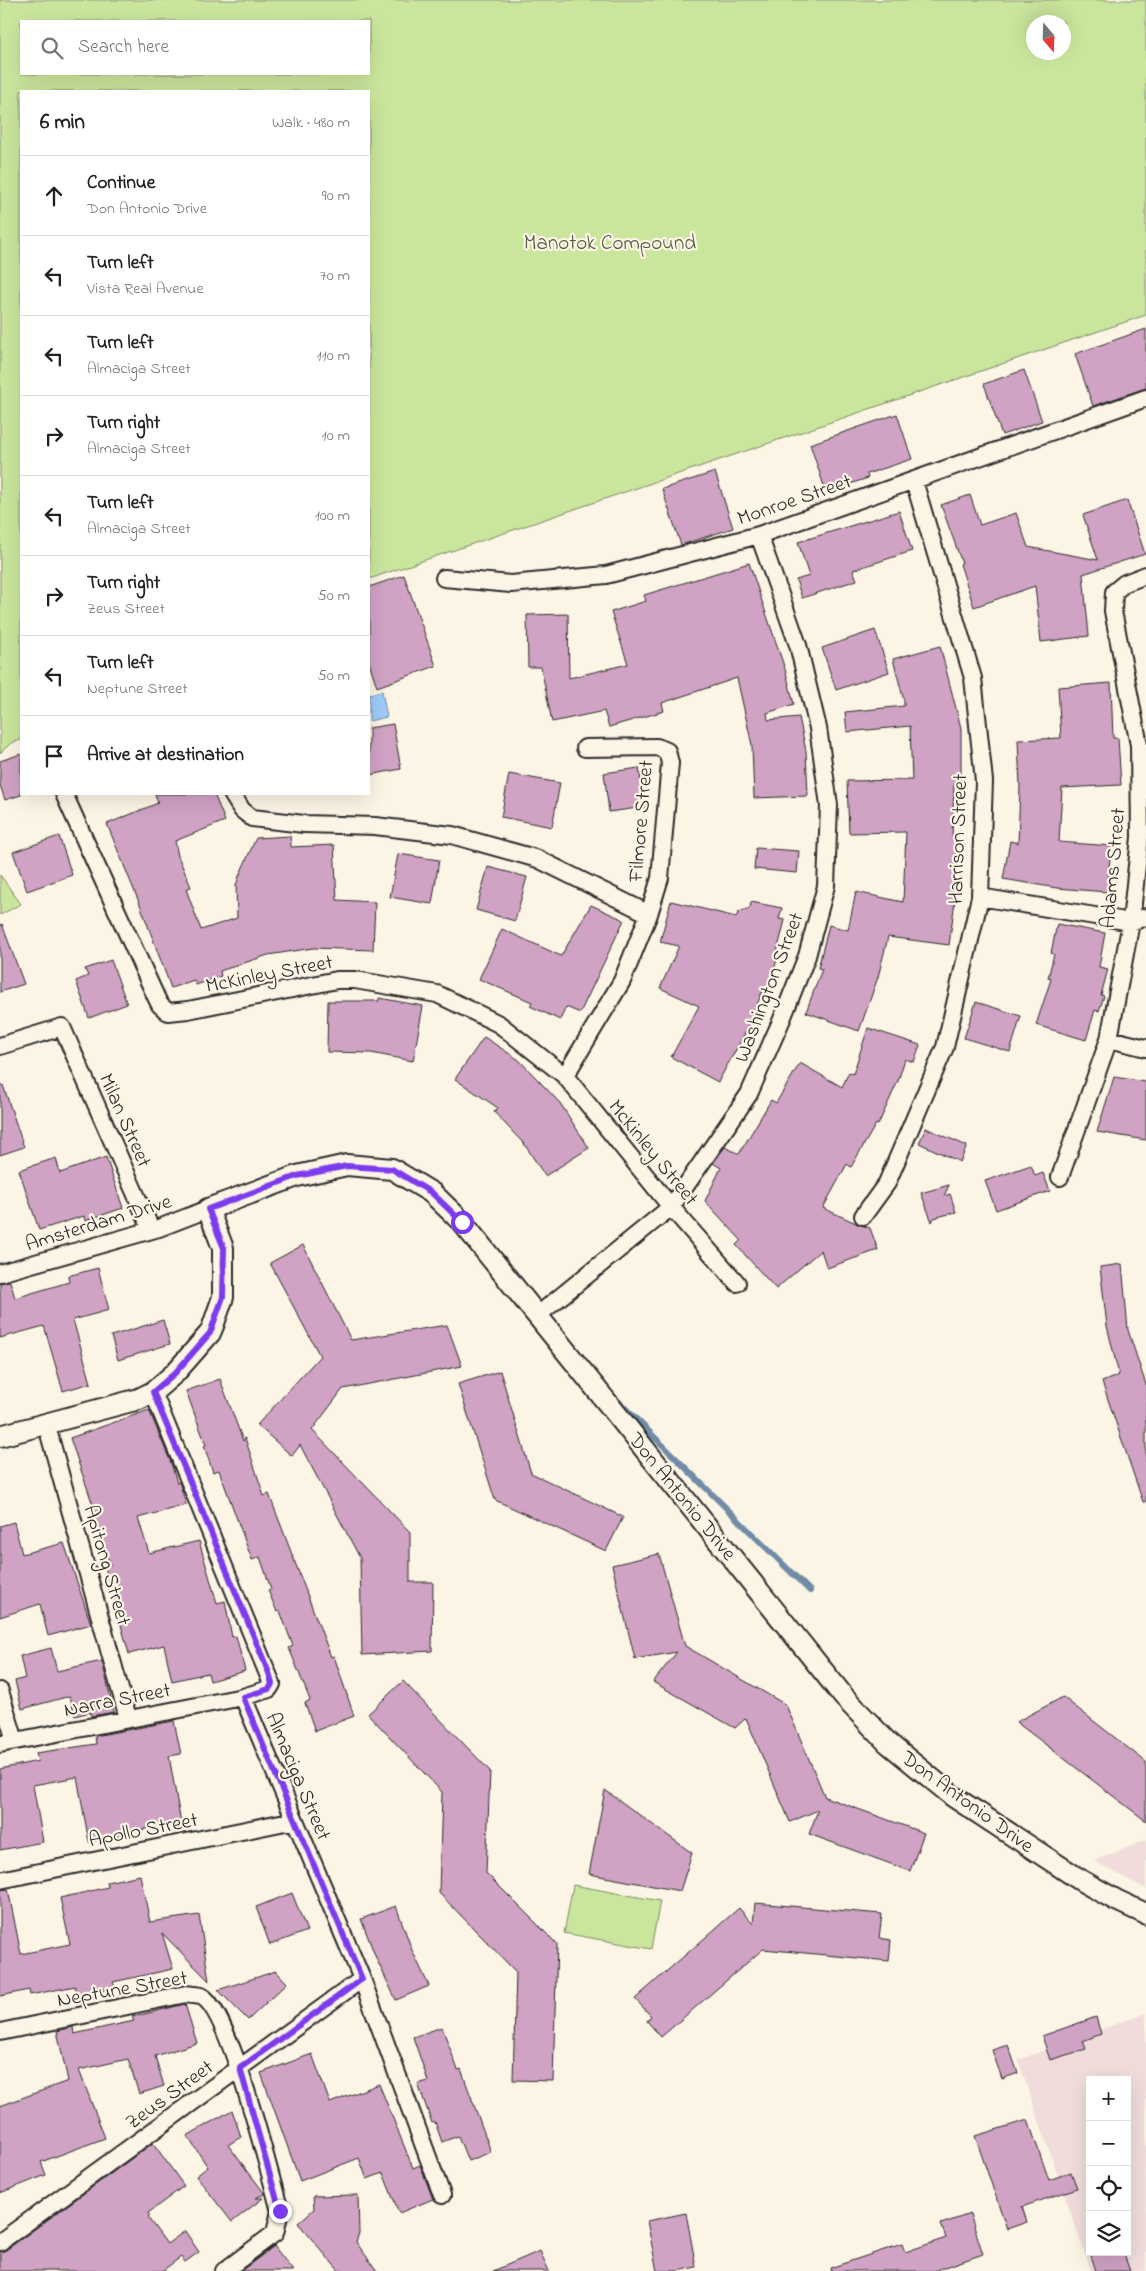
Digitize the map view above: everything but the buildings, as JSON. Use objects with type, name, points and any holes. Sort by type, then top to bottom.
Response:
[{"type":"street","name":"Monroe Street","points":[[444,578],[511,584],[606,575],[759,535],[1146,398]]},
{"type":"street","name":"Harrison Street","points":[[863,1216],[887,1183],[946,1047],[980,896],[984,781],[973,678],[914,481]]},
{"type":"street","name":"Washington Street","points":[[538,1315],[670,1207],[749,1094],[807,956],[826,886],[829,805],[818,728],[798,645],[759,535]]},
{"type":"street","name":"Adams Street","points":[[1060,1177],[1109,1039],[1139,919],[1142,744],[1113,612],[1114,592],[1124,583],[1146,575]]},
{"type":"street","name":"Filmore Street","points":[[565,1076],[622,981],[649,914],[660,878],[670,762],[667,751],[656,747],[585,748]]},
{"type":"street","name":"McKinley Street","points":[[64,795],[156,997],[160,1005],[168,1012],[188,1010],[337,980],[355,980],[437,994],[499,1024],[565,1076],[670,1207],[737,1282]]},
{"type":"street","points":[[233,795],[242,810],[258,820],[304,824],[375,826],[452,836],[538,859],[649,914]]},
{"type":"street","points":[[980,896],[1139,919]]},
{"type":"street","name":"Milan Street","points":[[0,1046],[62,1027],[151,1229]]},
{"type":"street","points":[[1109,1039],[1146,1048]]},
{"type":"street","name":"Don Antonio Drive","points":[[208,1209],[297,1176],[347,1166],[392,1169],[432,1193],[462,1222],[844,1697],[888,1743],[954,1797],[1082,1881],[1146,1914]]},
{"type":"street","points":[[0,1436],[140,1399],[153,1392],[175,1373],[210,1333],[223,1297],[224,1248],[208,1209]]},
{"type":"street","name":"Amsterdam Drive","points":[[0,1273],[151,1229],[208,1209]]},
{"type":"street","name":"Almaciga Street","points":[[153,1392],[269,1673],[272,1684],[269,1689],[243,1697],[362,1979],[442,2195]]},
{"type":"street","name":"Apitong Street","points":[[46,1423],[128,1718]]},
{"type":"street","points":[[0,1691],[8,1743]]},
{"type":"street","name":"Narra Street","points":[[8,1743],[243,1697]]},
{"type":"street","name":"Apollo Street","points":[[0,1880],[295,1820]]},
{"type":"street","name":"Zeus Street","points":[[0,2242],[362,1979]]},
{"type":"street","name":"Neptune Street","points":[[0,2032],[186,1994],[202,1997],[212,2008],[240,2068],[280,2211],[275,2233],[224,2271]]},
{"type":"shaded area","points":[[1146,1840],[1146,1889],[1094,1861]]},
{"type":"shaded area","points":[[1146,2013],[1146,2271],[1091,2271],[1018,2060]]},
{"type":"green space","name":"Manotok Compound","points":[[0,0],[1146,0],[1146,315],[370,579],[370,90],[20,90],[20,740],[11,743],[0,753]]},
{"type":"green space","points":[[0,875],[21,904],[0,915]]},
{"type":"green space","points":[[573,1885],[660,1901],[651,1949],[564,1933]]},
{"type":"water","points":[[382,691],[387,717],[370,721],[370,694]]},
{"type":"waterway","points":[[614,1397],[810,1591]]},
{"type":"route","points":[[280,2211],[240,2068],[362,1979],[243,1697],[269,1689],[272,1684],[269,1673],[153,1392],[175,1373],[210,1333],[223,1297],[224,1248],[208,1209],[297,1176],[347,1166],[392,1169],[432,1193],[462,1222]]}]
